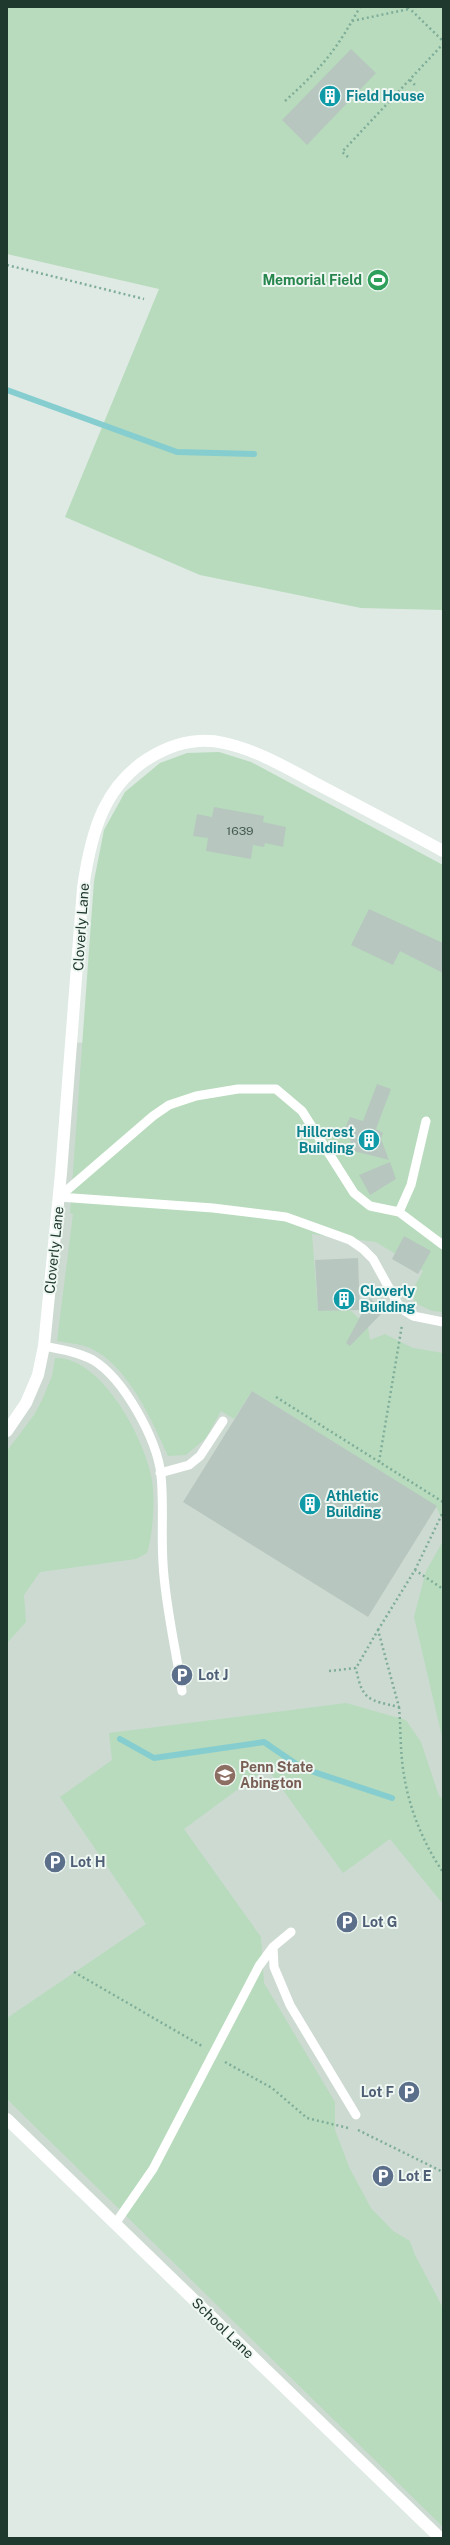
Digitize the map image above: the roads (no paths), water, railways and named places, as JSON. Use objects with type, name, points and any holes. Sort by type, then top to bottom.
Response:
[{"type":"street","name":"Cloverly Lane","points":[[7,1431],[26,1403],[38,1376],[44,1346],[59,1197],[83,888],[88,853],[97,825],[110,795],[130,770],[175,745],[196,741],[222,742],[247,749],[443,851]]},
{"type":"street","name":"School Lane","points":[[7,2119],[440,2538]]},
{"type":"lane","points":[[59,1197],[153,1116],[169,1105],[196,1096],[259,1088],[276,1089],[302,1111],[354,1193],[370,1206],[399,1212],[443,1245]]},
{"type":"lane","points":[[399,1212],[411,1185],[426,1121]]},
{"type":"lane","points":[[59,1197],[213,1208],[286,1217],[350,1240],[373,1260],[398,1304],[405,1311],[413,1316],[443,1322]]},
{"type":"lane","points":[[44,1346],[78,1353],[94,1361],[110,1374],[132,1404],[152,1440],[160,1473],[164,1506],[163,1563],[182,1691]]},
{"type":"lane","points":[[160,1473],[189,1465],[200,1456],[223,1421]]},
{"type":"lane","points":[[116,2224],[153,2169],[259,1966],[273,1947],[291,1932]]},
{"type":"lane","points":[[273,1947],[274,1967],[290,2005],[356,2115]]},
{"type":"waterway","points":[[7,390],[177,452],[254,454]]},
{"type":"waterway","points":[[120,1739],[154,1758],[264,1742],[302,1768],[392,1798]]},
{"type":"place","name":"Field House","points":[[330,96]]},
{"type":"place","name":"Memorial Field","points":[[378,280]]},
{"type":"place","name":"Hillcrest Building","points":[[369,1140]]},
{"type":"place","name":"Cloverly Building","points":[[344,1299]]},
{"type":"place","name":"Athletic Building","points":[[310,1504]]},
{"type":"place","name":"Lot J","points":[[182,1675]]},
{"type":"place","name":"Penn State Abington","points":[[225,1775]]},
{"type":"place","name":"Lot H","points":[[55,1862]]},
{"type":"place","name":"Lot G","points":[[347,1922]]},
{"type":"place","name":"Lot F","points":[[409,2092]]},
{"type":"place","name":"Lot E","points":[[383,2176]]}]
